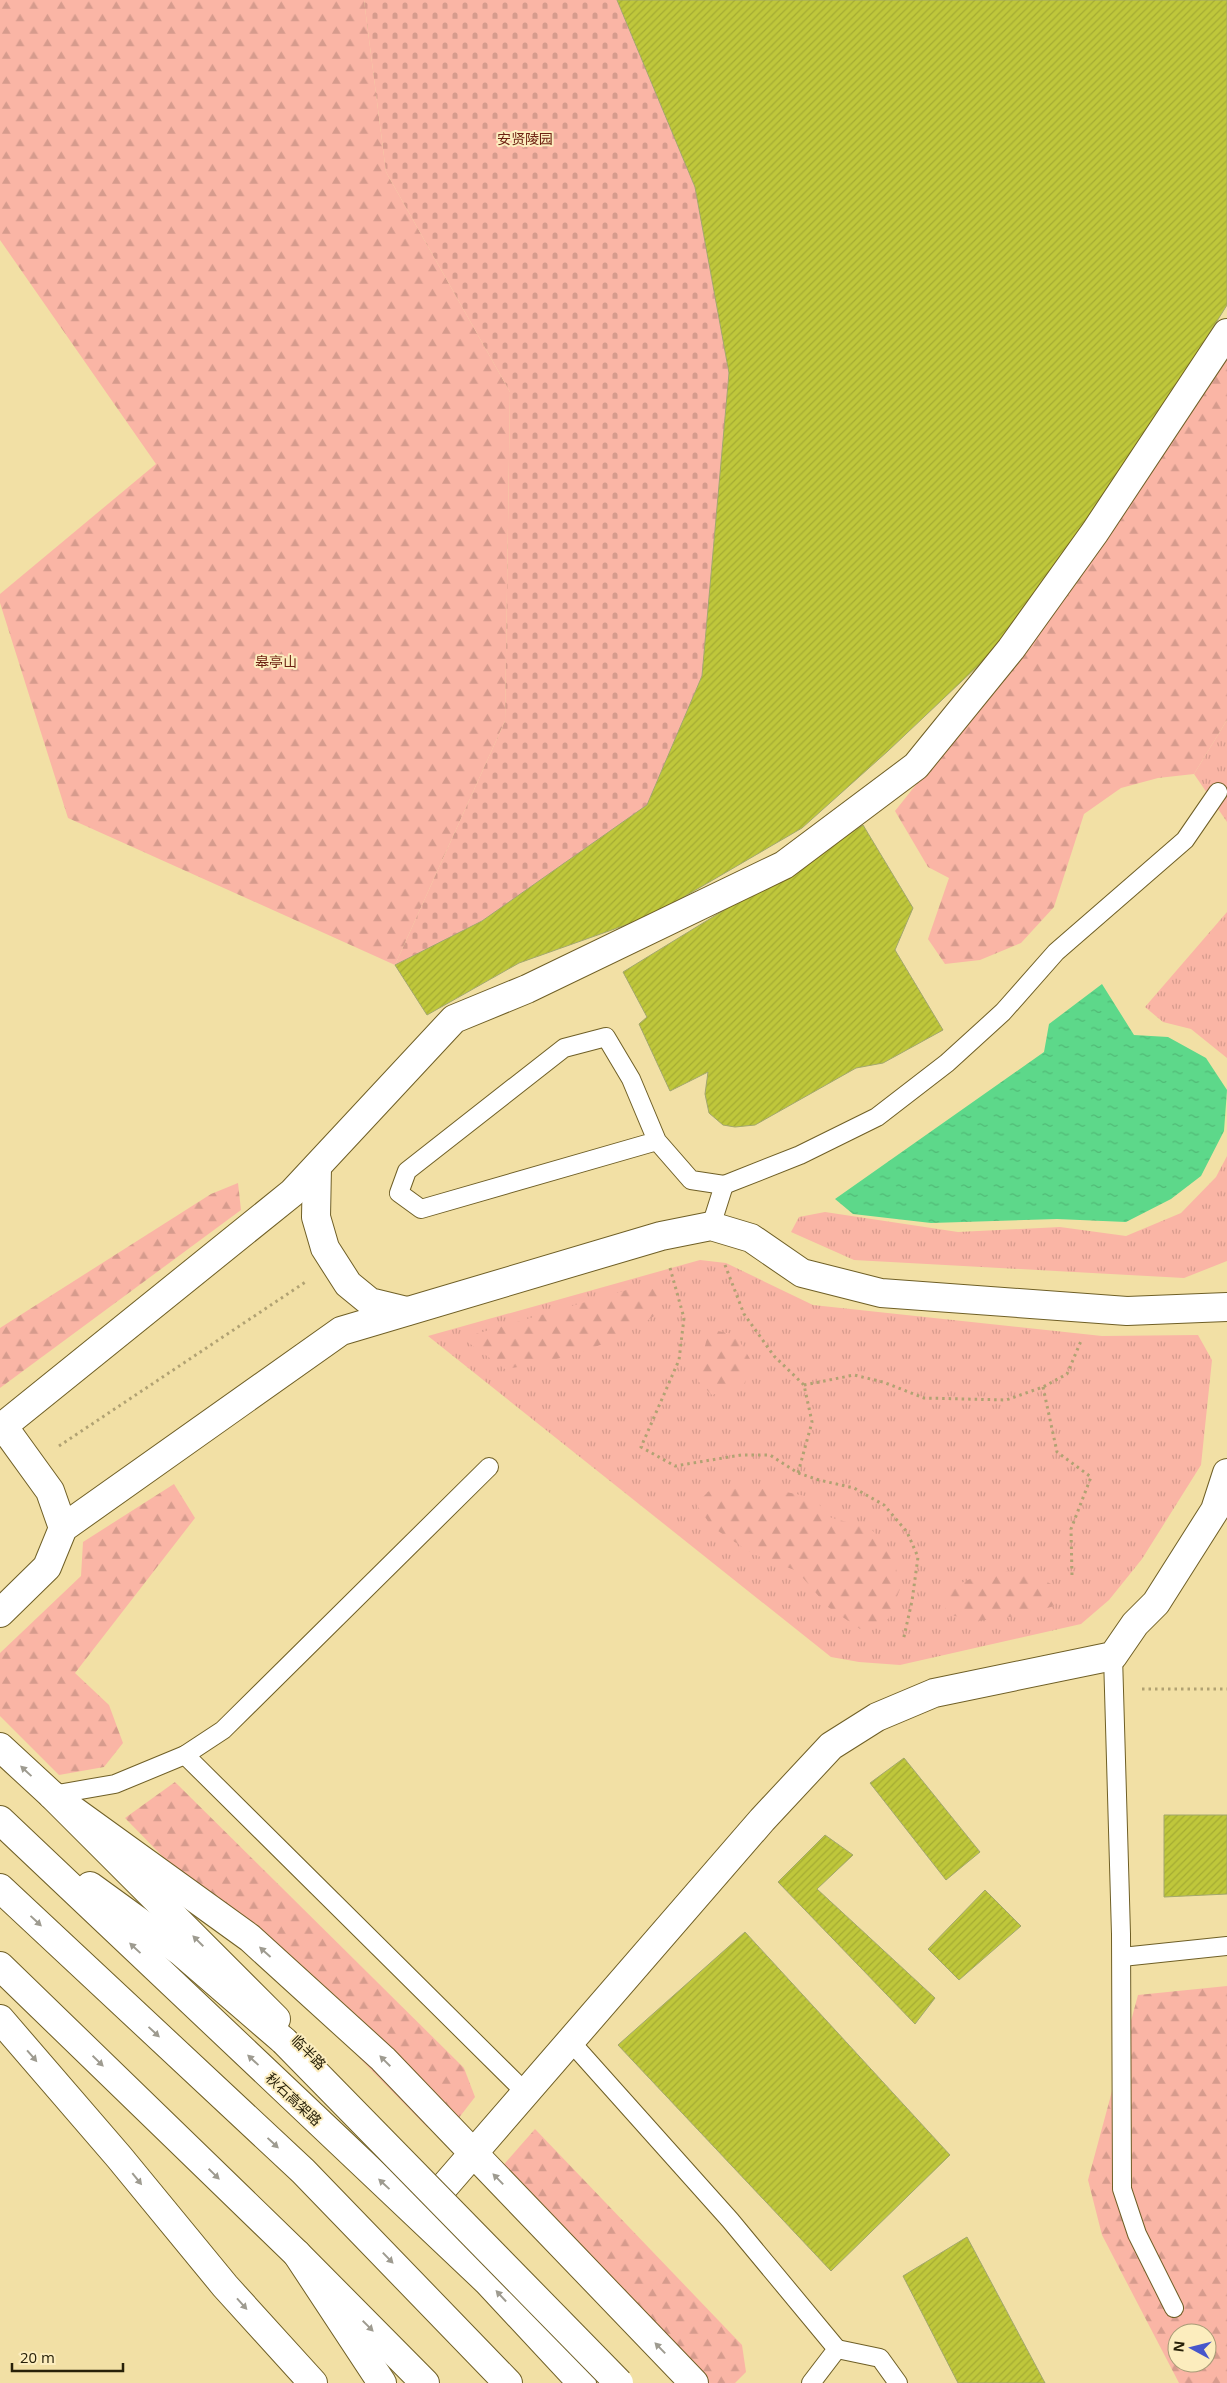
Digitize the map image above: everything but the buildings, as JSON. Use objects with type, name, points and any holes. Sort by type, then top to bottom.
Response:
[{"type":"main road","points":[[63,1528],[50,1491],[1,1426],[292,1193],[454,1019],[527,989],[784,865],[916,766],[1017,642],[1095,532],[1227,333]]},
{"type":"main road","points":[[317,1167],[316,1217],[325,1248],[334,1263],[348,1284],[370,1302],[407,1311]]},
{"type":"main road","points":[[0,1613],[47,1567],[63,1528],[341,1331],[661,1236],[710,1226],[752,1238],[802,1273],[881,1293],[1127,1311],[1227,1307]]},
{"type":"main road","points":[[444,2187],[762,1820],[831,1746],[877,1717],[934,1693],[1113,1656],[1135,1624],[1156,1603],[1221,1510],[1227,1474]]},
{"type":"main road","name":"临半路","points":[[0,1747],[52,1795],[444,2187],[589,2383]]},
{"type":"main road","points":[[52,1795],[250,1938],[384,2059],[694,2383]]},
{"type":"main road","points":[[1,1821],[181,1952],[284,2041],[619,2383]]},
{"type":"main road","name":"秋石高架路","points":[[1,1821],[487,2281],[582,2383]]},
{"type":"main road","points":[[0,1888],[302,2171],[508,2383]]},
{"type":"main road","points":[[0,1966],[297,2254],[425,2383]]},
{"type":"main road","points":[[0,2019],[119,2157],[225,2286],[313,2383]]},
{"type":"main road","points":[[297,2254],[382,2383]]},
{"type":"lane","points":[[657,1141],[421,1208],[400,1194],[407,1171],[564,1048],[606,1038],[631,1079],[657,1141],[691,1180],[724,1185],[800,1155],[877,1117],[947,1063],[1003,1012],[1056,952],[1185,840],[1218,792]]},
{"type":"lane","points":[[710,1226],[724,1185]]},
{"type":"lane","points":[[52,1795],[115,1784],[185,1755],[223,1730],[489,1467]]},
{"type":"lane","points":[[1113,1656],[1122,1957],[1122,2189],[1137,2234],[1174,2308]]},
{"type":"lane","points":[[185,1755],[526,2093]]},
{"type":"lane","points":[[1122,1957],[1227,1946]]},
{"type":"lane","points":[[570,2042],[730,2220],[837,2349],[880,2358],[898,2383]]},
{"type":"lane","points":[[811,2383],[837,2349]]},
{"type":"path","points":[[710,1226],[744,1314],[774,1356],[804,1385],[812,1422],[798,1473]]},
{"type":"path","points":[[661,1236],[684,1318],[679,1360],[641,1447],[676,1466],[741,1455],[770,1455],[798,1473],[854,1488],[884,1504],[907,1532],[918,1557],[912,1601],[902,1641]]},
{"type":"path","points":[[31,1465],[334,1263]]},
{"type":"path","points":[[804,1385],[854,1375],[883,1382],[924,1398],[1006,1400],[1043,1387],[1067,1374],[1095,1309]]},
{"type":"path","points":[[1043,1387],[1057,1452],[1091,1477],[1071,1529],[1072,1576]]},
{"type":"path","points":[[1114,1689],[1227,1689]]},
{"type":"green space","name":"皋亭山","points":[[0,0],[364,0],[386,172],[510,392],[505,721],[395,965],[68,818],[0,603],[0,594],[156,464],[0,240]]},
{"type":"green space","name":"安贤陵园","points":[[364,0],[617,0],[695,187],[729,373],[702,676],[647,805],[482,921],[395,965],[505,721],[510,392],[386,172]]},
{"type":"green space","points":[[1227,348],[1227,720],[1194,774],[1158,778],[1121,788],[1084,814],[1054,907],[1021,943],[980,960],[945,964],[928,939],[949,878],[928,867],[895,811],[1076,584]]},
{"type":"green space","points":[[1227,720],[1227,822],[1194,774]]},
{"type":"green space","points":[[1227,912],[1227,1058],[1191,1029],[1163,1022],[1145,1007]]},
{"type":"green space","points":[[1227,1156],[1227,1261],[1184,1278],[854,1260],[791,1232],[799,1217],[825,1212],[958,1232],[1060,1227],[1126,1236],[1181,1213],[1216,1177]]},
{"type":"green space","points":[[238,1183],[241,1210],[0,1388],[0,1328],[211,1194]]},
{"type":"green space","points":[[700,1260],[726,1263],[813,1305],[1102,1336],[1198,1335],[1212,1360],[1201,1465],[1142,1559],[1109,1600],[1081,1624],[900,1665],[859,1662],[831,1657],[428,1336]]},
{"type":"green space","points":[[647,1284],[660,1295],[657,1314],[640,1326],[603,1344],[565,1357],[505,1369],[462,1338]]},
{"type":"green space","points":[[709,1329],[736,1335],[750,1359],[745,1384],[712,1395],[697,1380]]},
{"type":"green space","points":[[174,1484],[195,1518],[75,1673],[109,1705],[123,1743],[104,1767],[59,1775],[0,1716],[0,1653],[81,1576],[83,1542]]},
{"type":"green space","points":[[715,1485],[777,1490],[814,1498],[829,1517],[871,1529],[893,1552],[900,1589],[888,1619],[860,1629],[828,1607],[797,1571],[753,1554],[712,1527],[696,1504]]},
{"type":"green space","points":[[1023,1570],[1053,1585],[1054,1606],[1024,1615],[978,1621],[946,1614],[944,1591],[981,1574]]},
{"type":"green space","points":[[175,1782],[464,2068],[475,2097],[458,2119],[427,2127],[125,1818]]},
{"type":"green space","points":[[1227,1986],[1227,2383],[1179,2383],[1174,2373],[1217,2373],[1217,2323],[1167,2323],[1167,2360],[1102,2235],[1088,2180],[1138,1995]]},
{"type":"green space","points":[[535,2129],[742,2345],[746,2372],[735,2383],[674,2383],[486,2185]]},
{"type":"water","points":[[1102,984],[1134,1035],[1168,1037],[1206,1058],[1227,1090],[1224,1131],[1201,1176],[1171,1199],[1126,1222],[1057,1219],[931,1223],[853,1214],[835,1199],[1044,1052],[1049,1024]]}]
